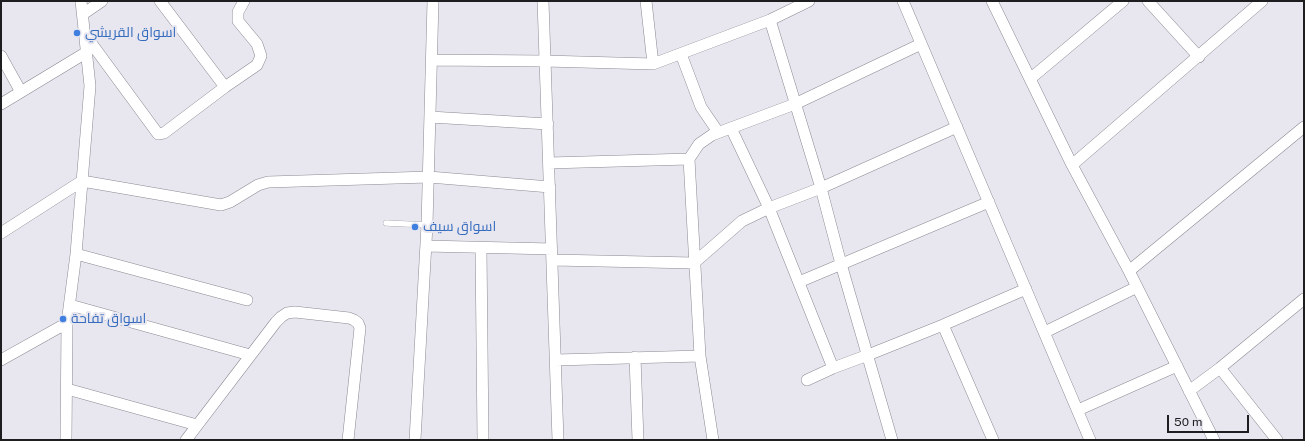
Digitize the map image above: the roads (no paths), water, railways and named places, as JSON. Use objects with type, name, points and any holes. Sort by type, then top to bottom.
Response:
[{"type":"street","points":[[66,440],[67,323],[76,254],[90,86],[81,1]]},
{"type":"street","points":[[83,14],[102,1]]},
{"type":"street","points":[[160,1],[225,87]]},
{"type":"street","points":[[85,36],[158,134],[164,133],[257,65],[261,56],[257,44],[238,21],[238,12],[244,1]]},
{"type":"street","points":[[415,440],[429,177],[433,1]]},
{"type":"street","points":[[543,1],[553,255],[558,440]]},
{"type":"street","points":[[646,1],[653,64]]},
{"type":"street","points":[[432,60],[653,64],[770,20],[809,1]]},
{"type":"street","points":[[903,1],[1090,440]]},
{"type":"street","points":[[992,1],[1072,165],[1129,271],[1214,440]]},
{"type":"street","points":[[1030,79],[1124,1]]},
{"type":"street","points":[[1148,1],[1198,57]]},
{"type":"street","points":[[1072,165],[1262,1]]},
{"type":"street","points":[[770,20],[821,188],[841,264],[892,440]]},
{"type":"street","points":[[713,440],[700,356],[689,159],[699,144],[718,132],[795,104],[922,44]]},
{"type":"street","points":[[1,104],[87,52]]},
{"type":"street","points":[[681,54],[701,107],[718,132]]},
{"type":"street","points":[[1,56],[21,92]]},
{"type":"street","points":[[430,118],[548,124]]},
{"type":"street","points":[[1129,271],[1304,126]]},
{"type":"street","points":[[426,246],[481,248],[553,255],[694,263],[742,221],[769,208],[821,188],[957,127]]},
{"type":"street","points":[[731,128],[769,208],[833,368]]},
{"type":"street","points":[[549,163],[689,159]]},
{"type":"street","points":[[1,233],[82,181],[221,205],[230,202],[258,185],[268,182],[429,177],[550,187]]},
{"type":"street","points":[[799,282],[989,202]]},
{"type":"street","points":[[481,248],[484,440]]},
{"type":"street","points":[[76,254],[247,300]]},
{"type":"street","points":[[1045,332],[1137,287]]},
{"type":"street","points":[[807,380],[833,368],[944,325],[1026,289]]},
{"type":"street","points":[[1189,391],[1220,368],[1304,299]]},
{"type":"street","points":[[70,305],[250,355]]},
{"type":"street","points":[[186,440],[276,322],[288,313],[302,312],[349,318],[358,323],[360,328],[348,440]]},
{"type":"street","points":[[1,360],[67,323]]},
{"type":"street","points":[[944,325],[993,440]]},
{"type":"street","points":[[556,360],[700,356]]},
{"type":"street","points":[[635,357],[638,440]]},
{"type":"street","points":[[1078,410],[1176,366]]},
{"type":"street","points":[[1220,368],[1277,440]]},
{"type":"street","points":[[67,389],[197,425]]},
{"type":"lane","points":[[386,223],[427,225]]},
{"type":"place","name":"اسواق القريشي","points":[[77,33]]},
{"type":"place","name":"اسواق سيف","points":[[415,227]]},
{"type":"place","name":"اسواق تفاحة","points":[[63,319]]}]
